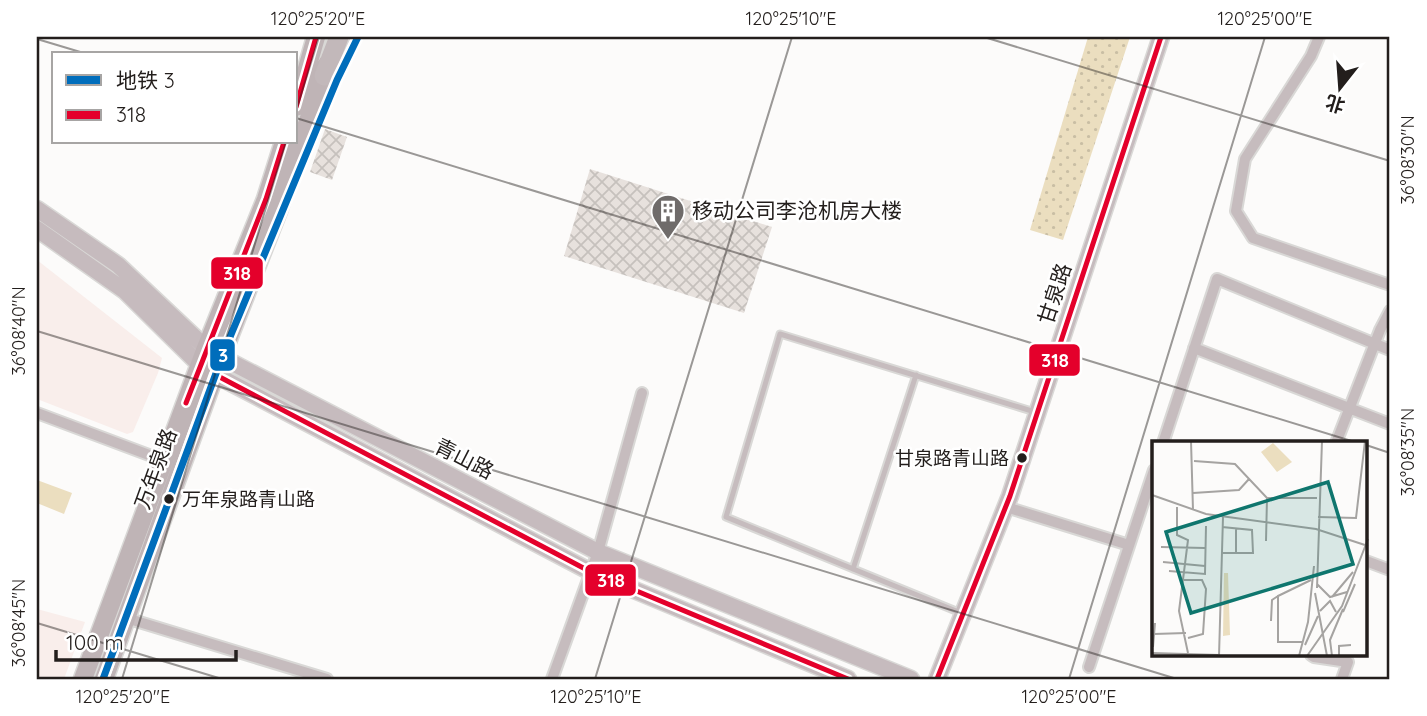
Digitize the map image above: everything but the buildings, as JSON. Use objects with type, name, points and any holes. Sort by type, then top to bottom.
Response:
[{"type":"highway","points":[[324,76],[339,37]]},
{"type":"main road","points":[[298,100],[316,37]]},
{"type":"main road","name":"万年泉路","points":[[83,679],[164,461],[278,211],[324,76],[334,37]]},
{"type":"main road","name":"甘泉路","points":[[937,679],[1006,507],[1161,37]]},
{"type":"main road","name":"万年泉路","points":[[104,679],[283,144]]},
{"type":"main road","name":"青山路","points":[[37,209],[118,265],[210,361],[598,552],[911,679]]},
{"type":"main road","name":"青山路","points":[[37,229],[125,291],[210,361],[591,572],[848,679]]},
{"type":"street","points":[[1319,37],[1311,56],[1245,159],[1236,211],[1253,238],[1390,285]]},
{"type":"street","points":[[1164,441],[1217,279],[1390,350]]},
{"type":"street","points":[[1337,441],[1390,311]]},
{"type":"street","points":[[1194,348],[1390,424]]},
{"type":"street","points":[[552,679],[598,552],[642,393]]},
{"type":"street","points":[[37,413],[164,461]]},
{"type":"street","points":[[1089,667],[1151,486]]},
{"type":"street","points":[[1006,507],[1129,545]]},
{"type":"street","points":[[1368,562],[1390,570]]},
{"type":"street","points":[[126,618],[327,679]]},
{"type":"street","points":[[1312,656],[1348,662],[1342,679]]},
{"type":"lane","points":[[963,614],[726,517],[780,334],[1038,413]]},
{"type":"lane","points":[[853,569],[916,375]]},
{"type":"shaded area","points":[[1088,37],[1130,37],[1063,240],[1030,230]]},
{"type":"shaded area","points":[[37,260],[162,358],[133,432],[127,434],[37,399]]},
{"type":"shaded area","points":[[37,480],[72,493],[64,514],[37,503]]},
{"type":"shaded area","points":[[37,609],[85,622],[64,679],[37,679]]},
{"type":"metro line","name":"3","points":[[103,679],[225,349],[337,80],[358,37]]},
{"type":"transit line","name":"318","points":[[298,100],[316,37]]},
{"type":"transit line","name":"318","points":[[937,679],[1010,496],[1161,37]]},
{"type":"transit line","name":"318","points":[[186,403],[266,199],[283,144]]},
{"type":"transit line","name":"318","points":[[104,679],[214,374],[591,572],[848,679]]},
{"type":"place","name":"移动公司李沧机房大楼","points":[[668,241]]},
{"type":"place","name":"甘泉路青山路","points":[[1022,458]]},
{"type":"place","name":"万年泉路青山路","points":[[169,499]]}]
